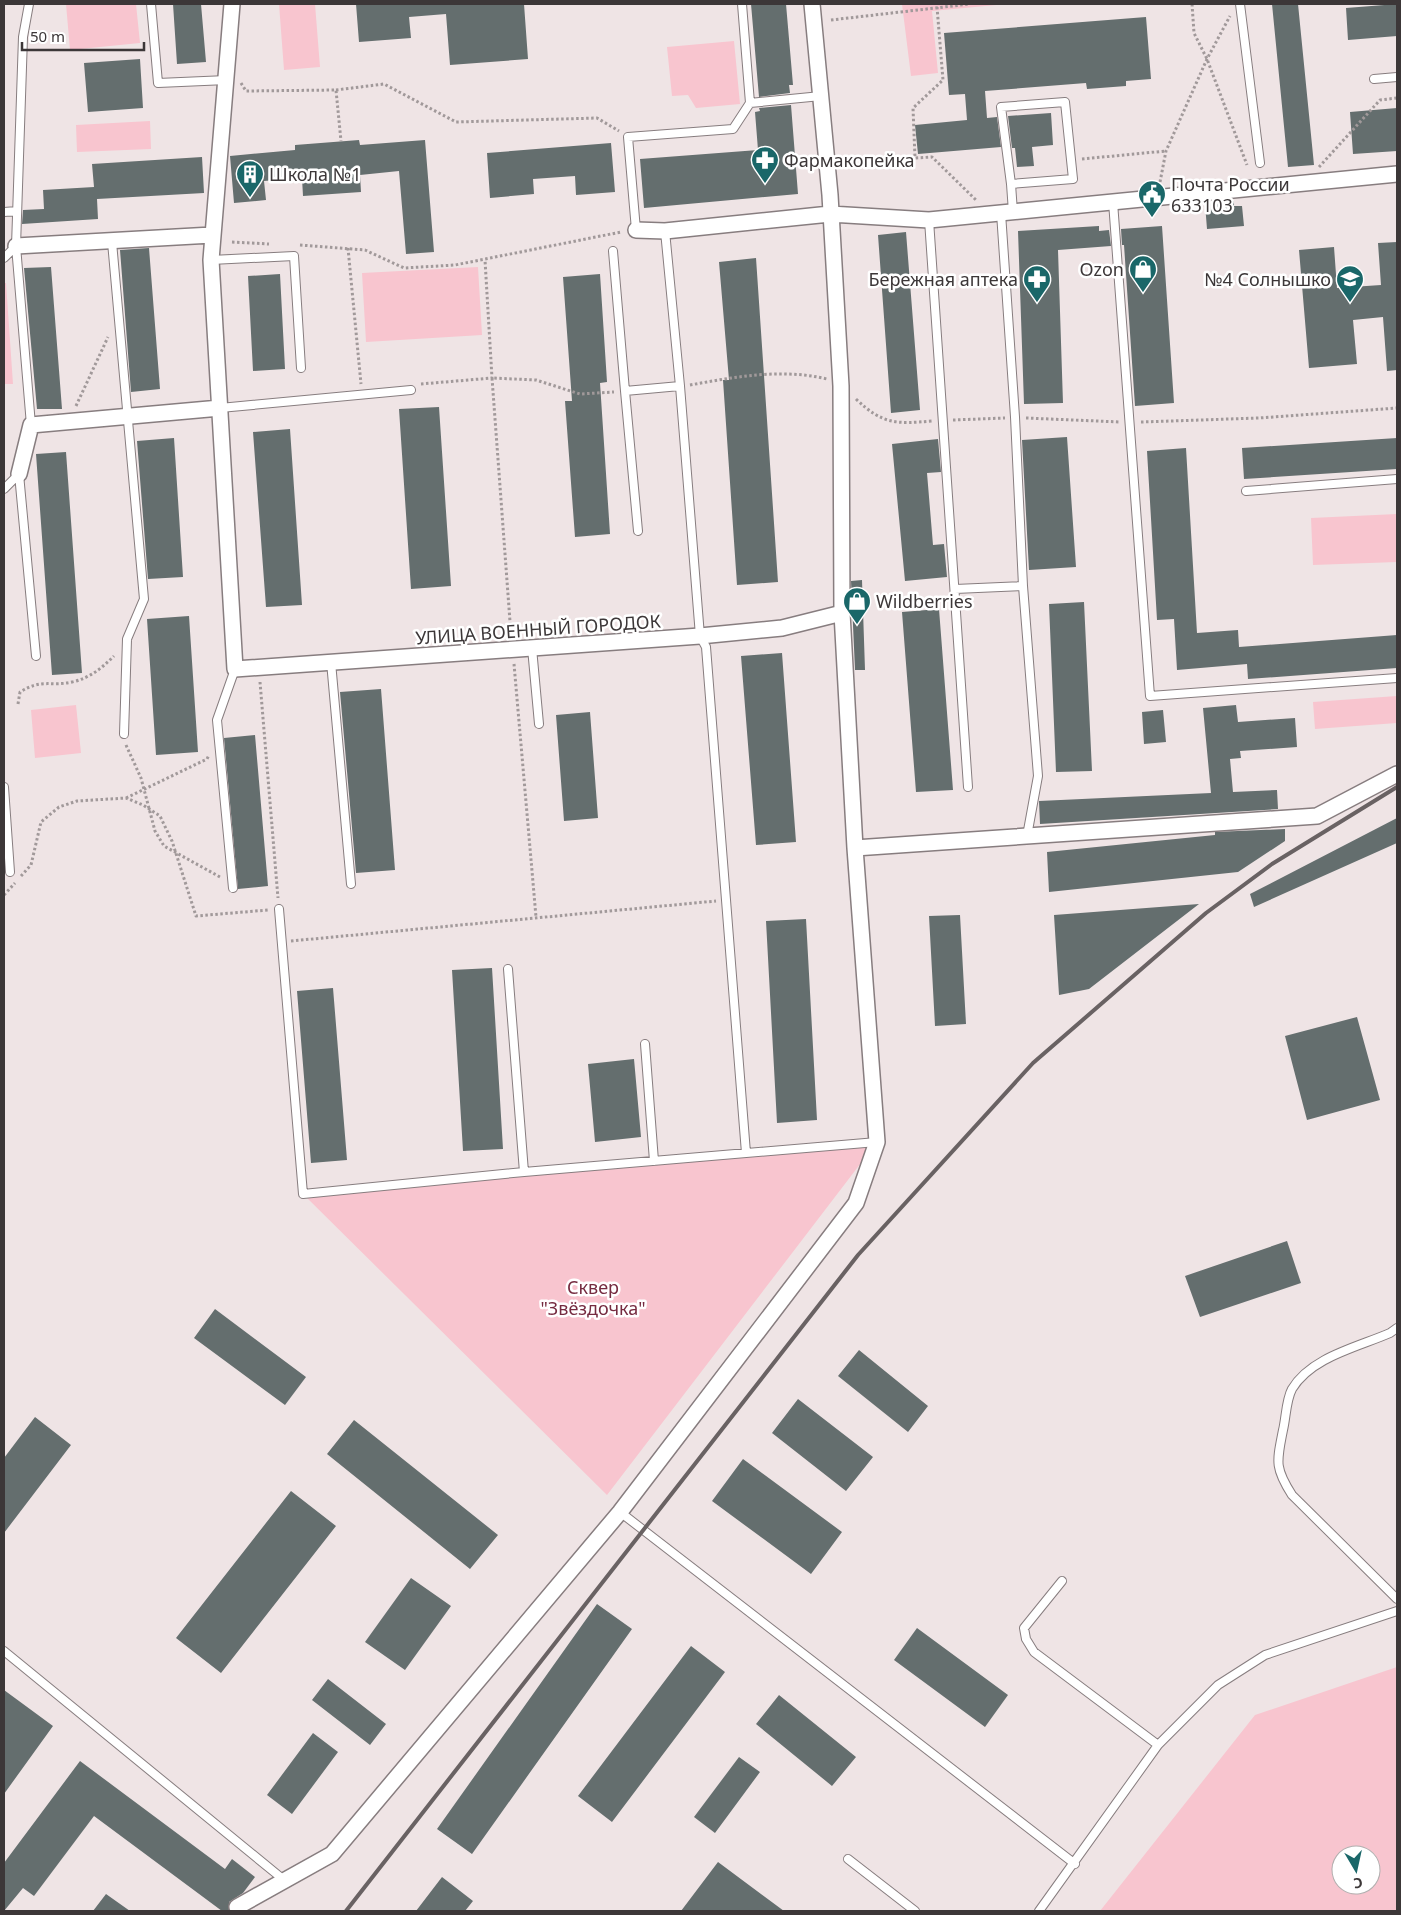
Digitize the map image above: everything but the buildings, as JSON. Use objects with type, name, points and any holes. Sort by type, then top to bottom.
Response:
[{"type":"street","points":[[232,4],[211,260],[234,669]]},
{"type":"street","points":[[237,1907],[332,1854],[620,1512],[856,1203],[877,1142],[855,848],[842,613],[841,386],[830,214],[812,4]]},
{"type":"street","points":[[636,230],[665,231],[830,214],[929,220],[1397,174]]},
{"type":"street","points":[[16,246],[212,235]]},
{"type":"street","points":[[19,474],[31,424],[220,408]]},
{"type":"street","name":"УЛИЦА ВОЕННЫЙ ГОРОДОК","points":[[234,669],[700,636],[782,628],[842,613]]},
{"type":"street","points":[[855,848],[1317,816],[1397,774]]},
{"type":"lane","points":[[29,4],[23,37],[16,246],[31,424]]},
{"type":"lane","points":[[151,4],[158,83],[227,80]]},
{"type":"lane","points":[[636,230],[628,136],[733,129],[750,103],[742,4]]},
{"type":"lane","points":[[1240,4],[1260,163]]},
{"type":"lane","points":[[1374,79],[1397,78]]},
{"type":"lane","points":[[750,103],[821,96]]},
{"type":"lane","points":[[1010,184],[1073,179],[1066,102],[1001,107],[1010,184],[1007,212],[1023,586],[1038,776],[1027,836]]},
{"type":"lane","points":[[1113,202],[1150,696],[1397,678]]},
{"type":"lane","points":[[4,212],[18,210]]},
{"type":"lane","points":[[929,220],[968,787]]},
{"type":"lane","points":[[665,231],[680,386],[700,636],[706,647],[746,1152]]},
{"type":"lane","points":[[112,242],[144,599],[127,639],[124,734]]},
{"type":"lane","points":[[4,258],[16,246]]},
{"type":"lane","points":[[612,251],[638,531]]},
{"type":"lane","points":[[211,260],[294,256],[300,368]]},
{"type":"lane","points":[[625,391],[680,386]]},
{"type":"lane","points":[[220,408],[414,387]]},
{"type":"lane","points":[[4,489],[19,474]]},
{"type":"lane","points":[[19,474],[36,656]]},
{"type":"lane","points":[[1246,491],[1397,479]]},
{"type":"lane","points":[[955,589],[1023,586]]},
{"type":"lane","points":[[532,648],[539,724]]},
{"type":"lane","points":[[331,662],[351,884]]},
{"type":"lane","points":[[232,888],[217,720],[234,669]]},
{"type":"lane","points":[[4,787],[10,872]]},
{"type":"lane","points":[[278,909],[303,1194],[524,1172],[877,1142]]},
{"type":"lane","points":[[508,969],[524,1172]]},
{"type":"lane","points":[[646,1044],[654,1161]]},
{"type":"lane","points":[[1397,1328],[1390,1334],[1319,1363],[1304,1375],[1291,1390],[1278,1460],[1280,1476],[1292,1495],[1397,1599]]},
{"type":"lane","points":[[620,1512],[1074,1864]]},
{"type":"lane","points":[[1062,1581],[1024,1628],[1026,1639],[1034,1652],[1158,1745]]},
{"type":"lane","points":[[1039,1911],[1158,1745],[1218,1685],[1265,1655],[1397,1611]]},
{"type":"lane","points":[[4,1651],[284,1880]]},
{"type":"lane","points":[[848,1859],[915,1911]]},
{"type":"path","points":[[902,4],[902,10]]},
{"type":"path","points":[[831,20],[936,6],[970,4]]},
{"type":"path","points":[[1192,4],[1194,33],[1207,59],[1248,168]]},
{"type":"path","points":[[936,6],[943,80],[912,108],[915,158],[932,157],[978,202]]},
{"type":"path","points":[[1161,198],[1160,186],[1166,151],[1207,59],[1232,10]]},
{"type":"path","points":[[246,91],[336,90],[384,84],[456,122],[597,118],[628,136]]},
{"type":"path","points":[[336,90],[341,141]]},
{"type":"path","points":[[1315,172],[1380,100],[1397,98]]},
{"type":"path","points":[[1080,168],[1080,159],[1166,151]]},
{"type":"path","points":[[290,245],[365,250],[404,268],[455,265],[636,230]]},
{"type":"path","points":[[232,242],[271,244]]},
{"type":"path","points":[[348,248],[361,389]]},
{"type":"path","points":[[484,260],[492,378]]},
{"type":"path","points":[[72,416],[118,316]]},
{"type":"path","points":[[680,386],[767,373],[803,373],[828,379],[841,386],[873,414],[891,423],[1016,417],[1130,422],[1259,418],[1397,408]]},
{"type":"path","points":[[414,387],[492,378],[536,380],[580,394],[625,391]]},
{"type":"path","points":[[18,704],[20,692],[31,686],[45,682],[72,682],[95,673],[118,652],[127,639]]},
{"type":"path","points":[[126,798],[160,816],[176,853],[196,916],[278,909],[259,679]]},
{"type":"path","points":[[124,734],[127,751],[135,762],[155,831],[164,846],[222,878],[232,888]]},
{"type":"path","points":[[4,895],[31,865],[41,822],[59,807],[77,802],[126,798],[207,759],[218,738]]},
{"type":"path","points":[[281,942],[726,900]]},
{"type":"green space","points":[[66,4],[136,4],[140,43],[70,50]]},
{"type":"green space","points":[[279,4],[315,4],[320,67],[284,70]]},
{"type":"green space","points":[[902,4],[1007,4],[932,11],[938,73],[911,76]]},
{"type":"green space","points":[[734,41],[740,104],[696,108],[688,95],[672,96],[667,47]]},
{"type":"green space","points":[[150,121],[151,149],[77,152],[76,125]]},
{"type":"green space","points":[[478,267],[482,335],[366,342],[362,273]]},
{"type":"green space","points":[[4,283],[6,283],[13,384],[4,384]]},
{"type":"green space","points":[[1397,514],[1397,562],[1313,565],[1311,518]]},
{"type":"green space","points":[[1397,696],[1397,723],[1315,729],[1313,702]]},
{"type":"green space","points":[[76,705],[81,753],[35,758],[31,710]]},
{"type":"green space","name":"Сквер \"Звёздочка\"","points":[[877,1142],[607,1495],[303,1194]]},
{"type":"green space","points":[[1397,1667],[1397,1911],[1100,1911],[1255,1715]]},
{"type":"railway","points":[[346,1911],[858,1255],[1033,1063],[1206,913],[1272,864],[1397,787]]},
{"type":"place","name":"Фармакопейка","points":[[765,184]]},
{"type":"place","name":"Школа №1","points":[[250,198]]},
{"type":"place","name":"Почта России 633103","points":[[1152,218]]},
{"type":"place","name":"Ozon","points":[[1143,293]]},
{"type":"place","name":"Бережная аптека","points":[[1037,303]]},
{"type":"place","name":"№4 Солнышко","points":[[1350,303]]},
{"type":"place","name":"Wildberries","points":[[857,625]]}]
